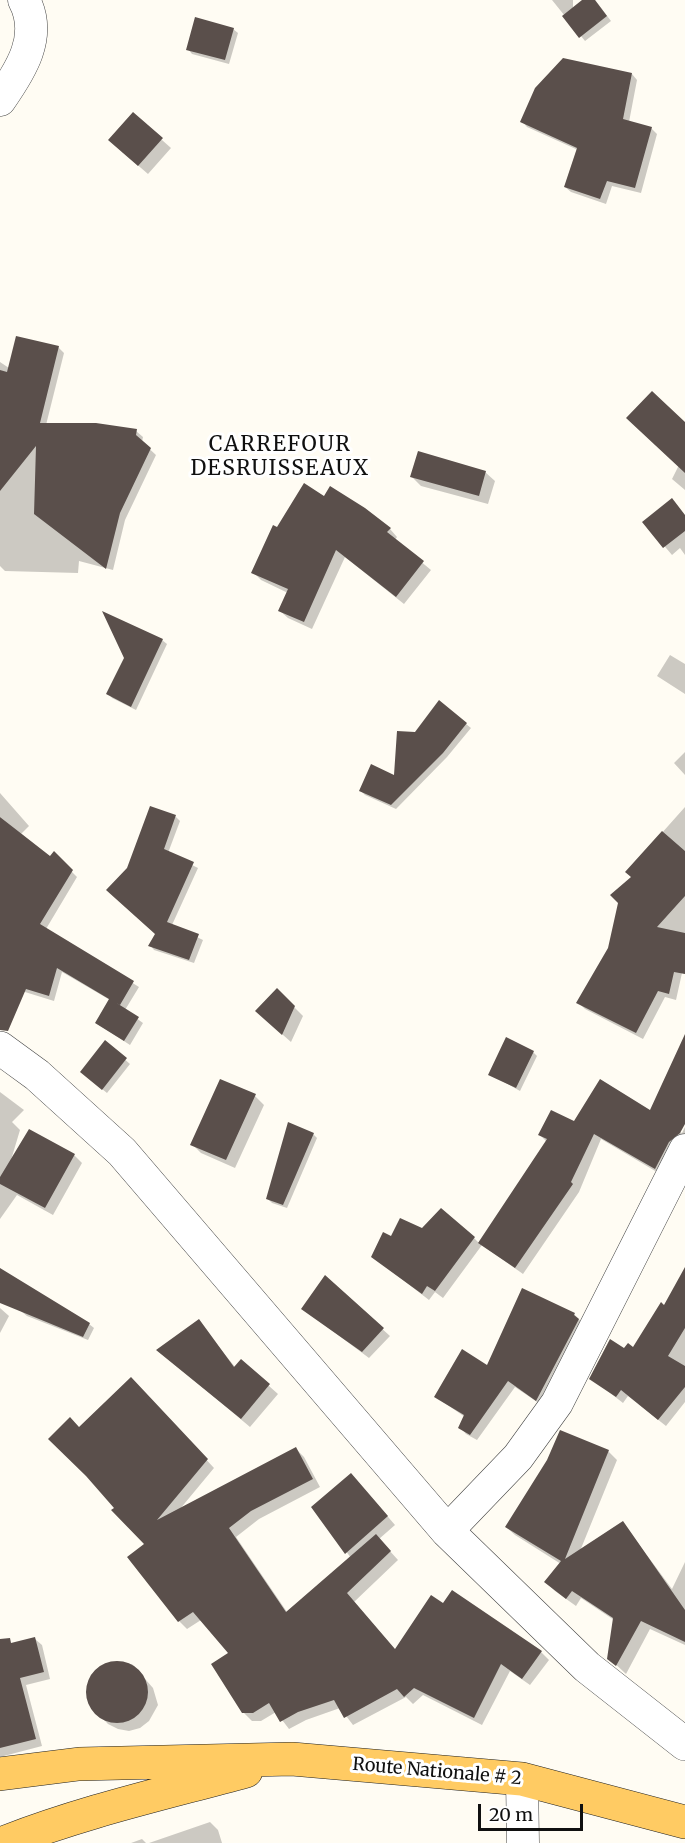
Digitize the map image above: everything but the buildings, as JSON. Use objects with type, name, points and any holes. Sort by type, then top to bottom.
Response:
[{"type":"main road","name":"Route Nationale # 2","points":[[3,1843],[43,1835],[106,1807],[291,1759]]},
{"type":"main road","name":"Route Nationale # 2","points":[[0,1774],[79,1764],[291,1759],[522,1779],[685,1822]]},
{"type":"street","points":[[0,100],[29,50],[31,14],[24,0]]},
{"type":"street","points":[[0,1048],[37,1075],[122,1152],[447,1531],[588,1667],[685,1744]]},
{"type":"street","points":[[447,1531],[518,1457],[557,1403],[685,1150]]},
{"type":"street","points":[[522,1779],[523,1843]]},
{"type":"district","name":"CARREFOUR DESRUISSEAUX","points":[[280,457]]}]
